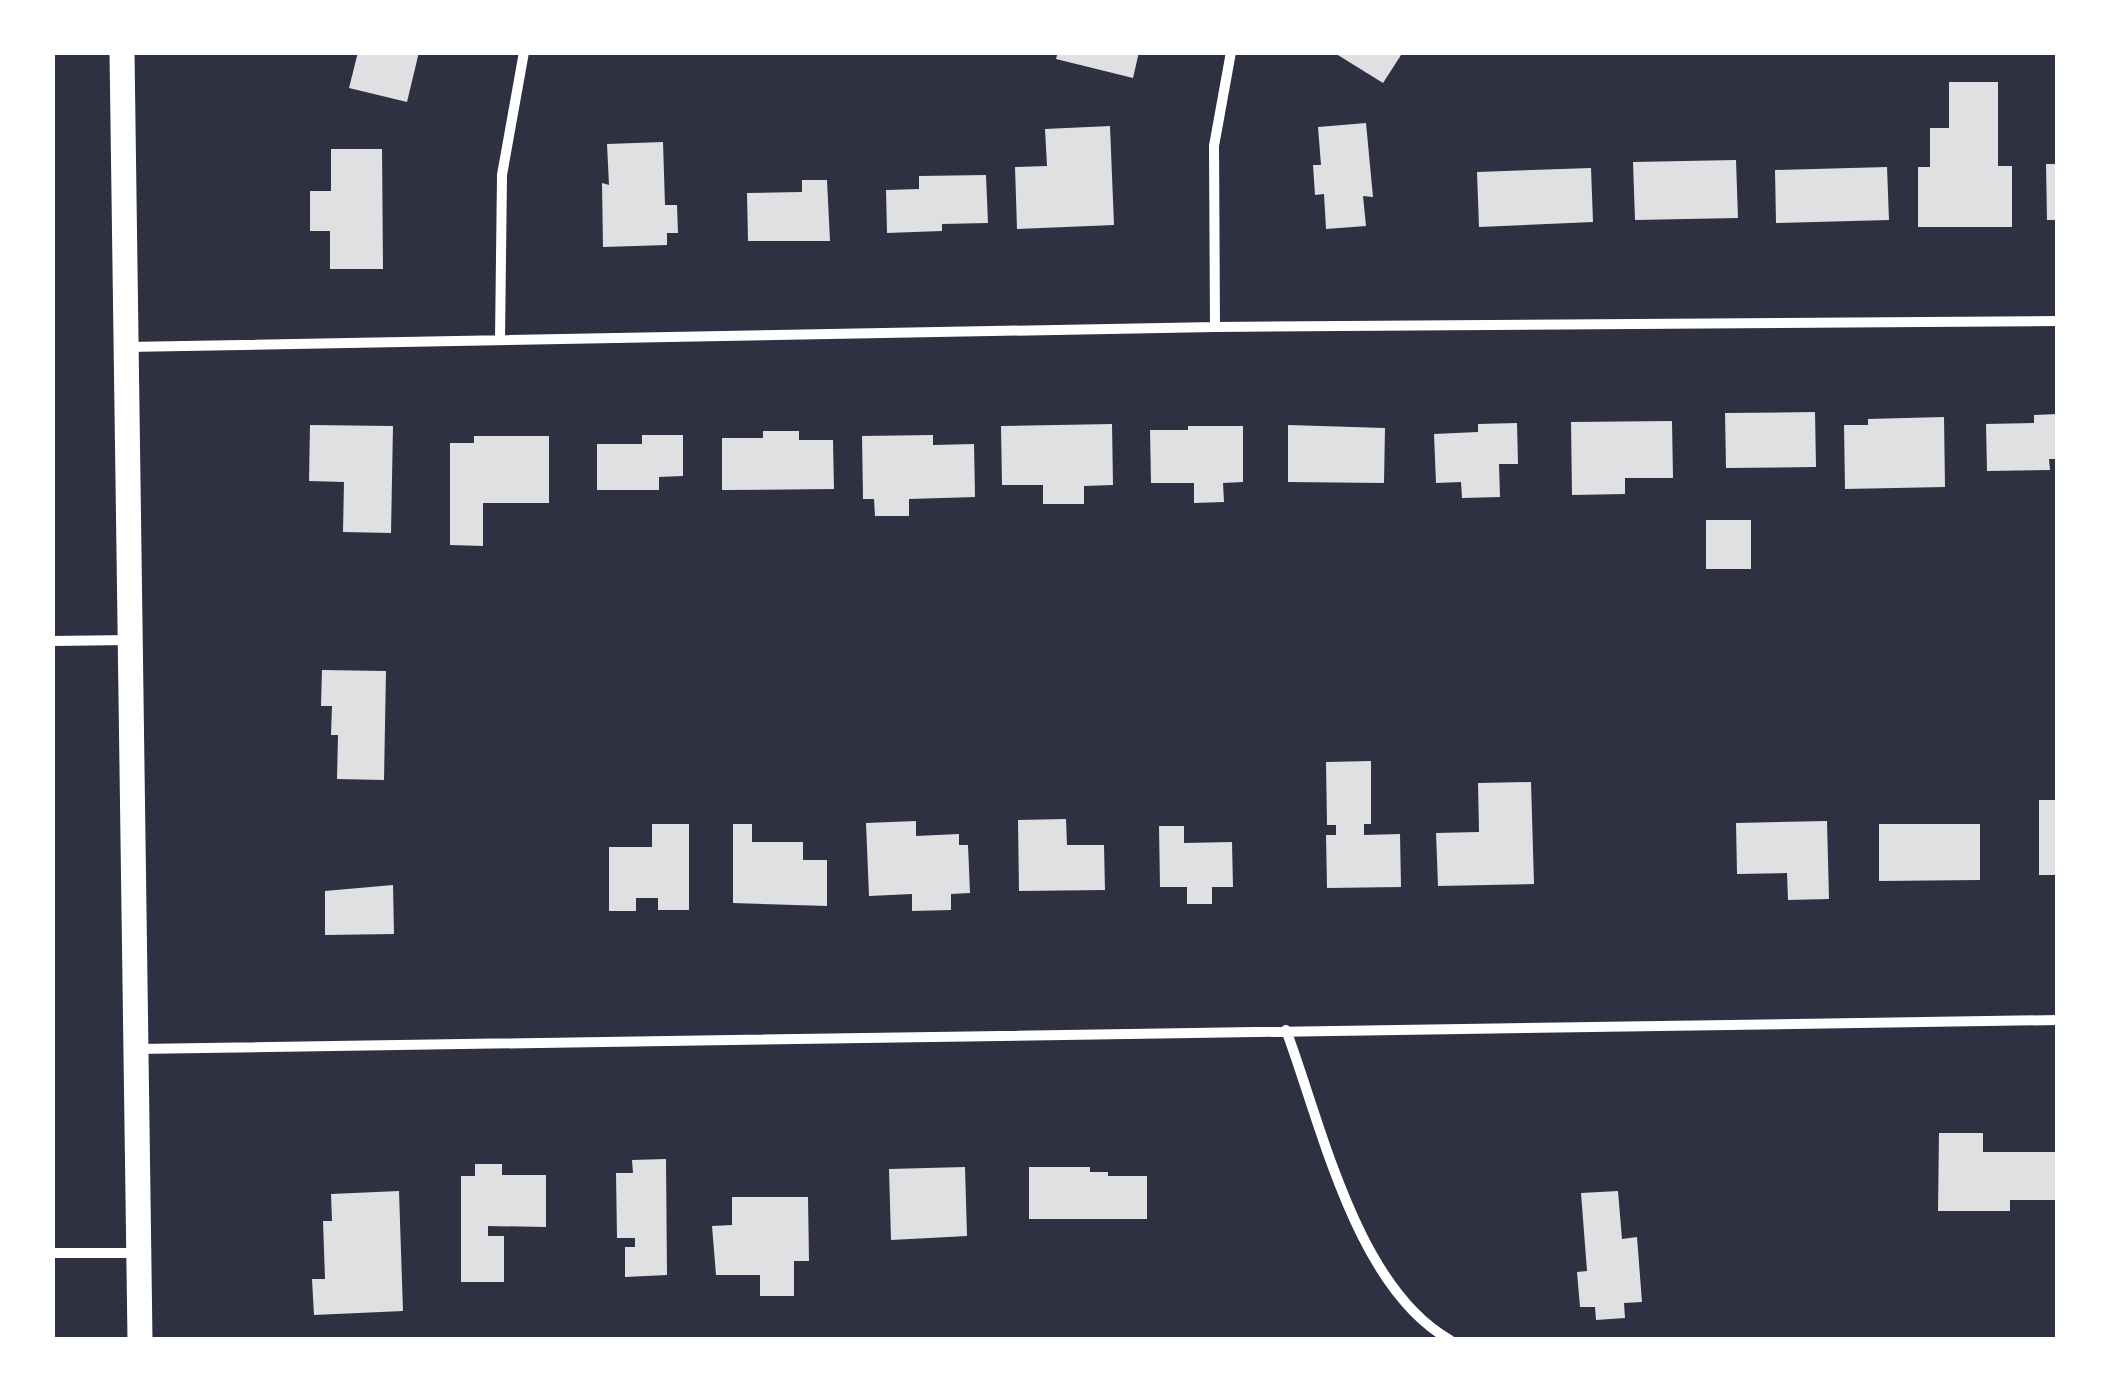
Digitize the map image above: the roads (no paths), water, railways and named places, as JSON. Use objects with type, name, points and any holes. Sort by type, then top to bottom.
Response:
[{"type":"main road","points":[[122,52],[140,1340]]},
{"type":"street","points":[[500,340],[502,176],[524,52]]},
{"type":"street","points":[[1216,327],[1214,146],[1231,52]]},
{"type":"street","points":[[126,348],[1216,327],[2058,321]]},
{"type":"street","points":[[52,641],[132,640]]},
{"type":"street","points":[[136,1049],[2058,1020]]},
{"type":"street","points":[[1286,1030],[1369,1252],[1402,1302],[1450,1340]]},
{"type":"street","points":[[52,1254],[138,1253]]}]
